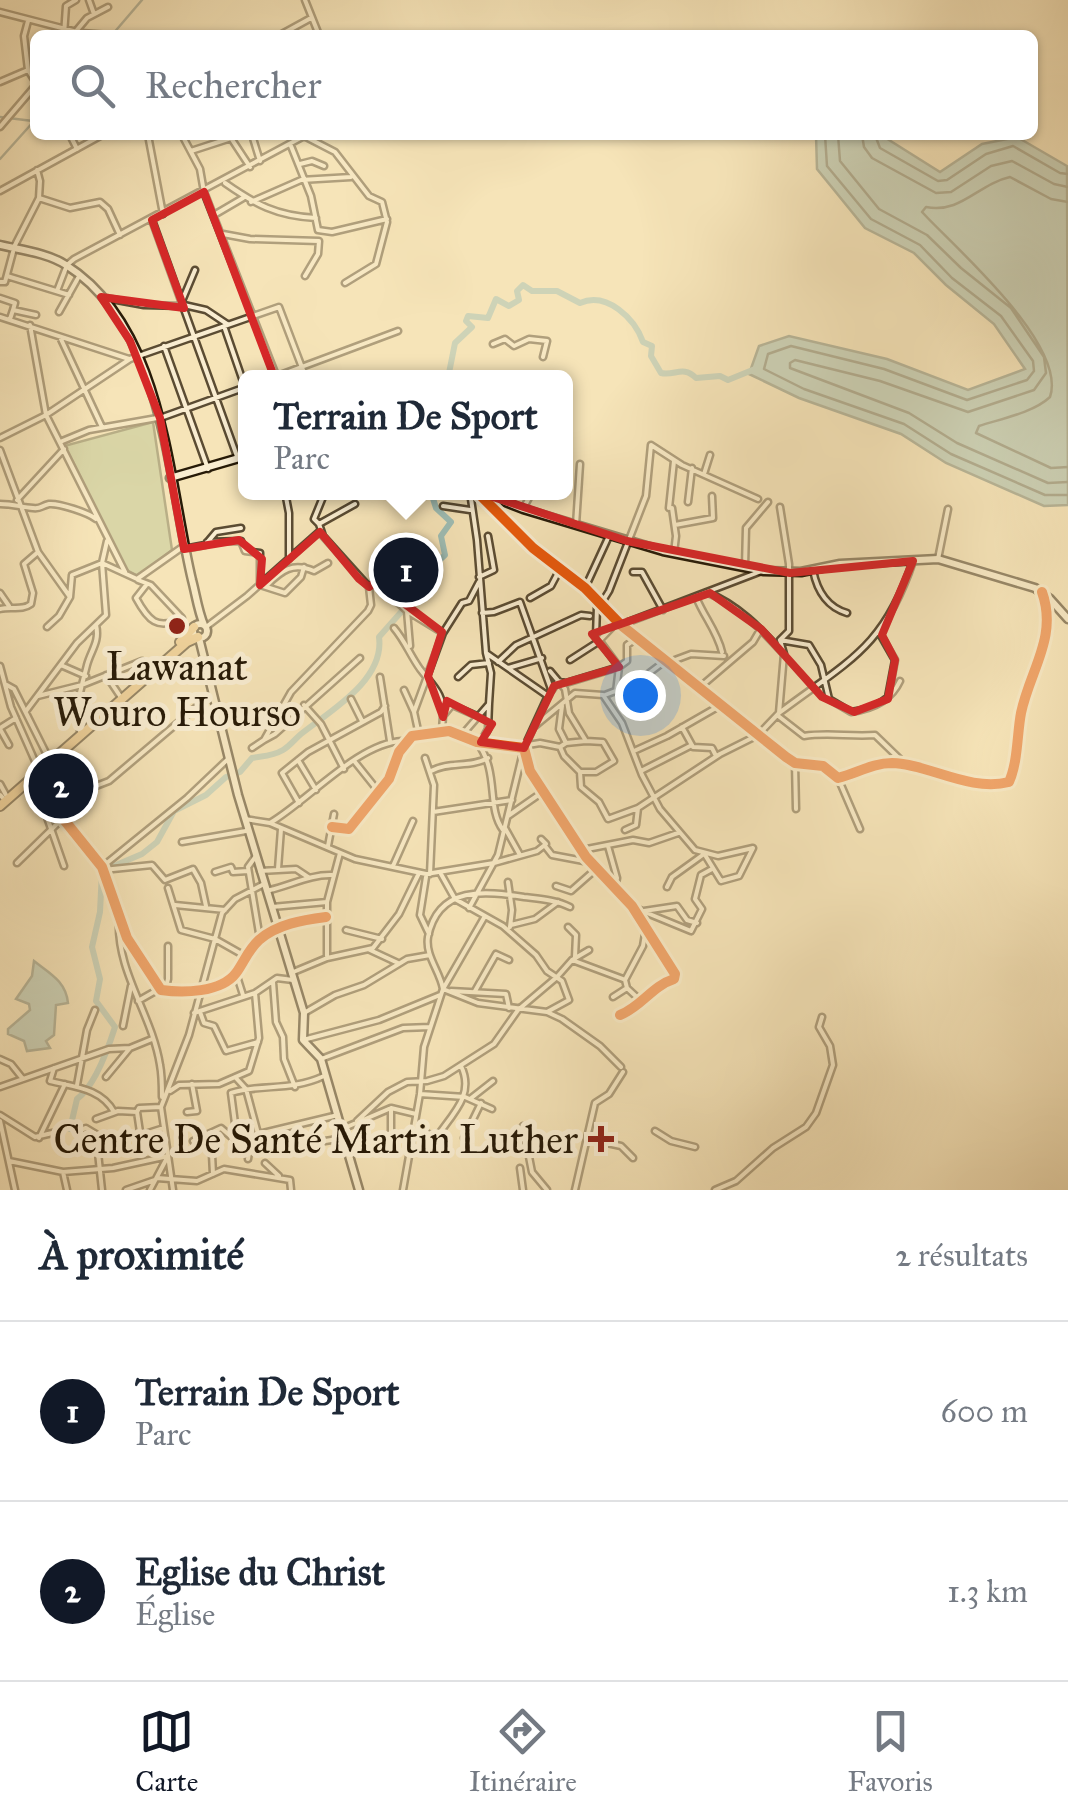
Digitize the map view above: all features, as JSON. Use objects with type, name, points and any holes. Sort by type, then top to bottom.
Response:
[{"type":"main road","points":[[0,246],[66,267],[101,297],[134,358],[158,418],[228,759],[304,1013],[302,1040],[321,1058],[358,1190]]},
{"type":"main road","points":[[66,267],[104,304],[134,358]]},
{"type":"main road","points":[[170,478],[238,459]]},
{"type":"main road","points":[[500,500],[609,536],[764,570],[790,573],[864,562],[938,559],[1042,592],[1068,619]]},
{"type":"main road","points":[[36,773],[120,696],[200,631]]},
{"type":"main road","points":[[2,799],[200,631]]},
{"type":"street","points":[[64,27],[66,6],[76,0]]},
{"type":"street","points":[[89,0],[94,14]]},
{"type":"street","points":[[305,0],[317,30]]},
{"type":"street","points":[[80,30],[83,22],[108,7]]},
{"type":"street","points":[[2,10],[72,30]]},
{"type":"street","points":[[289,30],[312,18]]},
{"type":"street","points":[[30,19],[24,36],[30,74]]},
{"type":"street","points":[[0,82],[28,70]]},
{"type":"street","points":[[0,127],[30,90]]},
{"type":"street","points":[[72,140],[76,149]]},
{"type":"street","points":[[0,192],[93,140]]},
{"type":"street","points":[[149,140],[163,214]]},
{"type":"street","points":[[185,140],[200,170],[204,192],[273,370]]},
{"type":"street","points":[[191,152],[220,140]]},
{"type":"street","points":[[233,140],[250,167]]},
{"type":"street","points":[[252,140],[260,161]]},
{"type":"street","points":[[57,291],[66,267],[296,140]]},
{"type":"street","points":[[312,140],[335,152],[369,196],[382,202],[387,219],[376,264],[345,283]]},
{"type":"street","points":[[292,143],[318,230],[318,254],[305,276]]},
{"type":"street","points":[[300,164],[312,161],[324,166]]},
{"type":"street","points":[[338,180],[347,168]]},
{"type":"street","points":[[0,282],[4,283],[13,250],[39,198],[37,170]]},
{"type":"street","points":[[251,202],[304,180],[353,176]]},
{"type":"street","points":[[223,182],[264,209],[316,218]]},
{"type":"street","points":[[39,198],[70,208],[100,202],[108,209],[120,236]]},
{"type":"street","points":[[214,215],[243,198]]},
{"type":"street","points":[[318,230],[332,232],[387,219]]},
{"type":"street","points":[[152,220],[238,449]]},
{"type":"street","points":[[222,234],[318,242]]},
{"type":"street","points":[[184,304],[195,270]]},
{"type":"street","points":[[7,276],[69,295]]},
{"type":"street","points":[[60,312],[78,278]]},
{"type":"street","points":[[101,297],[144,305],[184,304],[206,310],[226,325],[240,370]]},
{"type":"street","points":[[0,298],[14,302],[10,320]]},
{"type":"street","points":[[0,438],[46,415],[134,358],[279,308],[303,370]]},
{"type":"street","points":[[14,310],[36,315]]},
{"type":"street","points":[[0,317],[134,358]]},
{"type":"street","points":[[30,325],[46,415],[125,572]]},
{"type":"street","points":[[292,370],[398,330]]},
{"type":"street","points":[[60,335],[69,362],[102,427]]},
{"type":"street","points":[[493,344],[505,339],[514,346],[528,339],[548,341],[543,356]]},
{"type":"street","points":[[164,346],[208,469]]},
{"type":"street","points":[[60,442],[102,427],[158,418],[238,391]]},
{"type":"street","points":[[620,667],[598,642],[594,624],[646,496],[650,445],[758,499]]},
{"type":"street","points":[[18,502],[64,449]]},
{"type":"street","points":[[0,450],[38,552],[70,597]]},
{"type":"street","points":[[704,474],[710,456]]},
{"type":"street","points":[[674,460],[670,508],[675,525],[674,553]]},
{"type":"street","points":[[576,525],[580,464]]},
{"type":"street","points":[[688,502],[692,468]]},
{"type":"street","points":[[675,525],[713,518],[712,496]]},
{"type":"street","points":[[287,500],[289,559]]},
{"type":"street","points":[[264,740],[291,692],[371,605],[369,587],[320,531],[313,514],[321,500]]},
{"type":"street","points":[[470,500],[486,653],[492,673],[488,728],[479,742]]},
{"type":"street","points":[[486,500],[523,538],[666,662],[795,763],[817,764],[838,778],[860,830]]},
{"type":"street","points":[[524,509],[528,500]]},
{"type":"street","points":[[0,504],[18,502],[35,508],[54,504],[74,512],[83,511],[102,527]]},
{"type":"street","points":[[745,567],[746,528],[768,502]]},
{"type":"street","points":[[319,524],[355,504]]},
{"type":"street","points":[[443,506],[470,510]]},
{"type":"street","points":[[780,507],[790,573],[789,631],[780,640]]},
{"type":"street","points":[[938,559],[948,509]]},
{"type":"street","points":[[207,542],[214,533],[241,528]]},
{"type":"street","points":[[262,586],[320,531]]},
{"type":"street","points":[[26,711],[77,643],[107,612],[102,563],[106,535]]},
{"type":"street","points":[[414,712],[443,632],[462,603],[470,600],[480,579],[494,570],[488,536]]},
{"type":"street","points":[[585,588],[609,536]]},
{"type":"street","points":[[137,579],[183,549],[207,542],[241,541],[245,551],[260,553],[262,586]]},
{"type":"street","points":[[0,610],[10,606],[23,608],[33,601],[24,564],[38,552]]},
{"type":"street","points":[[560,746],[580,772],[581,787],[600,802],[608,818],[638,808],[716,756],[758,734],[778,714],[861,653],[888,622],[913,561]]},
{"type":"street","points":[[47,627],[70,597],[72,575],[102,563],[147,584],[182,618],[159,626],[144,617],[136,598],[147,584]]},
{"type":"street","points":[[200,631],[286,568],[314,571],[328,563]]},
{"type":"street","points":[[262,586],[288,593],[304,567]]},
{"type":"street","points":[[530,598],[551,586],[560,569]]},
{"type":"street","points":[[570,660],[619,623],[708,594],[764,570]]},
{"type":"street","points":[[814,570],[816,584],[829,606],[847,614]]},
{"type":"street","points":[[632,572],[644,574],[663,610]]},
{"type":"street","points":[[369,587],[376,582],[408,612],[443,632]]},
{"type":"street","points":[[838,778],[876,764],[906,765],[960,780],[1004,784],[1010,780],[1024,700],[1047,636],[1042,592]]},
{"type":"street","points":[[0,593],[10,606]]},
{"type":"street","points":[[708,594],[733,606],[784,654]]},
{"type":"street","points":[[535,726],[566,699],[587,692],[616,692],[666,662],[691,654],[723,654],[716,630],[702,613],[696,597]]},
{"type":"street","points":[[482,613],[520,602],[543,661],[549,694]]},
{"type":"street","points":[[408,612],[408,636],[415,659]]},
{"type":"street","points":[[498,662],[516,645],[581,615],[590,616]]},
{"type":"street","points":[[80,731],[76,716],[88,661],[98,639],[96,625]]},
{"type":"street","points":[[394,628],[442,699],[442,731]]},
{"type":"street","points":[[699,688],[753,642],[761,629]]},
{"type":"street","points":[[879,632],[895,660],[888,699]]},
{"type":"street","points":[[558,681],[566,684],[620,667],[627,660],[626,644],[636,638]]},
{"type":"street","points":[[778,714],[784,654],[780,640]]},
{"type":"street","points":[[780,640],[809,645],[816,654],[828,699],[852,712],[888,699],[900,681]]},
{"type":"street","points":[[486,653],[549,694]]},
{"type":"street","points":[[252,748],[275,734],[360,658]]},
{"type":"street","points":[[37,695],[82,685],[142,661]]},
{"type":"street","points":[[506,668],[543,661]]},
{"type":"street","points":[[458,677],[471,665],[489,663]]},
{"type":"street","points":[[61,665],[86,676]]},
{"type":"street","points":[[0,666],[64,866]]},
{"type":"street","points":[[616,692],[620,667]]},
{"type":"street","points":[[550,671],[586,741]]},
{"type":"street","points":[[106,675],[120,696]]},
{"type":"street","points":[[380,678],[390,741]]},
{"type":"street","points":[[469,908],[494,862],[525,746],[558,681]]},
{"type":"street","points":[[4,684],[14,689],[49,759]]},
{"type":"street","points":[[404,690],[419,735]]},
{"type":"street","points":[[52,803],[109,781],[213,692]]},
{"type":"street","points":[[603,695],[622,723],[655,798],[678,833],[705,855],[721,880],[740,876],[752,847],[725,856],[705,855],[672,877],[667,887]]},
{"type":"street","points":[[0,700],[8,698]]},
{"type":"street","points":[[351,699],[362,721]]},
{"type":"street","points":[[566,699],[558,724],[566,742]]},
{"type":"street","points":[[462,735],[489,704]]},
{"type":"street","points":[[304,705],[320,724],[344,769]]},
{"type":"street","points":[[443,717],[454,705],[478,716]]},
{"type":"street","points":[[634,750],[721,705]]},
{"type":"street","points":[[299,803],[282,772],[385,706]]},
{"type":"street","points":[[778,714],[804,736],[834,732],[875,735],[906,765]]},
{"type":"street","points":[[9,745],[0,728],[16,718]]},
{"type":"street","points":[[682,728],[692,746]]},
{"type":"street","points":[[270,823],[367,752],[390,741],[442,731],[479,742],[525,746],[603,742],[614,760],[596,772],[580,772]]},
{"type":"street","points":[[332,826],[348,830],[392,775],[406,739]]},
{"type":"street","points":[[479,742],[488,758],[497,821],[520,854]]},
{"type":"street","points":[[525,746],[530,770],[589,862],[639,913],[675,976],[620,1015]]},
{"type":"street","points":[[641,771],[692,746],[712,748],[716,756]]},
{"type":"street","points":[[425,758],[434,785],[428,874],[420,918],[429,934]]},
{"type":"street","points":[[431,771],[488,758]]},
{"type":"street","points":[[103,868],[228,759]]},
{"type":"street","points":[[297,759],[316,790]]},
{"type":"street","points":[[355,762],[379,792]]},
{"type":"street","points":[[795,763],[796,809]]},
{"type":"street","points":[[36,773],[52,803],[103,868],[134,950],[162,989],[192,993],[200,990],[236,973],[244,956],[278,928],[326,917]]},
{"type":"street","points":[[0,784],[2,799]]},
{"type":"street","points":[[508,816],[544,791]]},
{"type":"street","points":[[433,812],[513,800]]},
{"type":"street","points":[[626,830],[636,824],[638,808]]},
{"type":"street","points":[[328,846],[334,814]]},
{"type":"street","points":[[16,863],[63,818]]},
{"type":"street","points":[[245,819],[270,823],[358,860],[418,875],[494,862],[545,846]]},
{"type":"street","points":[[393,866],[413,821]]},
{"type":"street","points":[[278,870],[280,829]]},
{"type":"street","points":[[182,842],[248,830]]},
{"type":"street","points":[[582,850],[633,840],[650,844],[678,833]]},
{"type":"street","points":[[541,839],[552,855],[589,862]]},
{"type":"street","points":[[608,846],[616,888]]},
{"type":"street","points":[[327,958],[327,902],[340,853]]},
{"type":"street","points":[[256,856],[249,862],[248,871],[260,939]]},
{"type":"street","points":[[103,868],[152,864],[165,880],[193,869],[206,906]]},
{"type":"street","points":[[216,872],[231,867],[233,872],[248,871]]},
{"type":"street","points":[[639,913],[691,931],[702,909],[695,899],[696,890],[702,875],[712,868]]},
{"type":"street","points":[[556,886],[573,890],[596,869]]},
{"type":"street","points":[[260,870],[299,870],[309,878]]},
{"type":"street","points":[[441,874],[455,899],[510,928],[547,972],[557,977],[569,1000],[547,1012]]},
{"type":"street","points":[[418,875],[426,884]]},
{"type":"street","points":[[197,1013],[254,992],[279,978],[292,977],[327,958],[370,950],[399,914],[418,875]]},
{"type":"street","points":[[162,1104],[190,1035],[224,910],[252,890],[333,876]]},
{"type":"street","points":[[508,882],[510,928]]},
{"type":"street","points":[[168,888],[183,932],[215,939],[244,956]]},
{"type":"street","points":[[444,991],[430,955],[429,934],[436,918],[455,899],[477,891],[558,902],[570,908]]},
{"type":"street","points":[[271,908],[327,902]]},
{"type":"street","points":[[510,928],[535,919],[558,902]]},
{"type":"street","points":[[174,905],[224,910]]},
{"type":"street","points":[[639,913],[678,906],[688,920],[697,923]]},
{"type":"street","points":[[119,914],[119,943],[160,1062],[173,1190]]},
{"type":"street","points":[[402,1190],[430,1027],[448,980],[485,916]]},
{"type":"street","points":[[568,927],[576,935],[573,959]]},
{"type":"street","points":[[642,1001],[627,988],[625,980],[641,953],[646,928]]},
{"type":"street","points":[[346,930],[382,939]]},
{"type":"street","points":[[138,1001],[162,989],[168,980],[168,946]]},
{"type":"street","points":[[370,950],[399,964]]},
{"type":"street","points":[[357,1121],[388,1092],[408,1082],[444,1076],[497,1042],[518,1010],[573,959],[590,950]]},
{"type":"street","points":[[475,991],[495,954],[509,960]]},
{"type":"street","points":[[304,1013],[335,994],[364,986],[399,964],[430,955]]},
{"type":"street","points":[[573,959],[625,980]]},
{"type":"street","points":[[236,973],[244,995]]},
{"type":"street","points":[[440,977],[448,980]]},
{"type":"street","points":[[273,982],[276,1022],[294,1087]]},
{"type":"street","points":[[123,1026],[131,986]]},
{"type":"street","points":[[613,997],[627,988]]},
{"type":"street","points":[[444,991],[478,1003],[547,1012],[565,1020],[622,1070],[608,1094],[595,1103],[574,1190]]},
{"type":"street","points":[[302,1040],[379,1020],[444,991],[506,994],[509,1008]]},
{"type":"street","points":[[166,1095],[180,1084],[219,1084],[250,1070],[258,1042],[254,992]]},
{"type":"street","points":[[77,1085],[95,1010]]},
{"type":"street","points":[[197,1013],[204,1023],[214,1025],[226,1051],[258,1042]]},
{"type":"street","points":[[715,1190],[736,1181],[772,1148],[806,1127],[816,1113],[832,1065],[830,1046],[819,1027],[822,1017]]},
{"type":"street","points":[[321,1058],[403,1028],[430,1027]]},
{"type":"street","points":[[0,1087],[108,1049],[130,1048],[152,1039]]},
{"type":"street","points":[[106,1077],[130,1048]]},
{"type":"street","points":[[0,1059],[12,1064],[23,1078]]},
{"type":"street","points":[[461,1066],[467,1080],[467,1098]]},
{"type":"street","points":[[54,1068],[50,1080],[77,1085],[103,1097],[114,1112]]},
{"type":"street","points":[[236,1131],[230,1094],[246,1088],[294,1087],[326,1076]]},
{"type":"street","points":[[235,1077],[246,1088],[260,1141]]},
{"type":"street","points":[[428,1152],[467,1098],[492,1081]]},
{"type":"street","points":[[39,1138],[65,1084]]},
{"type":"street","points":[[187,1112],[197,1111],[192,1084]]},
{"type":"street","points":[[420,1094],[467,1098],[492,1109]]},
{"type":"street","points":[[464,1138],[480,1103]]},
{"type":"street","points":[[140,1134],[139,1108],[162,1104]]},
{"type":"street","points":[[342,1129],[392,1108],[416,1114]]},
{"type":"street","points":[[392,1108],[392,1134]]},
{"type":"street","points":[[96,1119],[114,1112],[137,1112]]},
{"type":"street","points":[[259,1134],[338,1115]]},
{"type":"street","points":[[0,1118],[39,1138],[61,1132]]},
{"type":"street","points":[[0,1118],[15,1190]]},
{"type":"street","points":[[523,1126],[532,1172],[547,1190]]},
{"type":"street","points":[[414,1127],[446,1142]]},
{"type":"street","points":[[77,1131],[84,1128],[96,1134],[102,1190]]},
{"type":"street","points":[[120,1136],[164,1128]]},
{"type":"street","points":[[192,1140],[221,1128],[249,1152],[248,1159]]},
{"type":"street","points":[[655,1131],[671,1141],[695,1147]]},
{"type":"street","points":[[211,1134],[214,1174]]},
{"type":"street","points":[[275,1149],[344,1138]]},
{"type":"street","points":[[607,1143],[621,1146],[634,1158]]},
{"type":"street","points":[[0,1167],[9,1163],[64,1172],[99,1170],[168,1156]]},
{"type":"street","points":[[150,1190],[168,1156]]},
{"type":"street","points":[[265,1162],[279,1176]]},
{"type":"street","points":[[520,1168],[523,1190]]},
{"type":"street","points":[[126,1190],[156,1179],[197,1180],[224,1169],[279,1176],[291,1181],[291,1190]]},
{"type":"street","points":[[64,1172],[68,1190]]},
{"type":"street","points":[[197,1180],[198,1190]]},
{"type":"highlighted area","points":[[204,192],[297,437],[443,419],[466,449],[469,489],[627,541],[790,573],[913,561],[882,635],[895,660],[888,699],[854,712],[822,697],[761,629],[710,593],[592,634],[619,667],[554,686],[524,748],[481,742],[492,724],[447,701],[443,717],[428,676],[442,632],[376,582],[369,587],[359,579],[320,532],[260,585],[262,559],[239,540],[184,549],[160,418],[130,341],[101,297],[184,308],[152,220]]},
{"type":"green space","points":[[153,422],[172,550],[138,576],[125,569],[64,446]]},
{"type":"water","points":[[816,140],[889,140],[940,172],[982,144],[1022,140],[1067,166],[1068,505],[1044,506],[946,463],[901,434],[799,398],[749,374],[759,346],[789,336],[887,359],[968,390],[1025,369],[994,324],[914,253],[865,228],[817,169]]},
{"type":"water","points":[[34,961],[60,983],[68,1003],[56,1005],[54,1035],[46,1041],[50,1048],[27,1051],[24,1041],[8,1034],[8,1029],[30,1010],[29,1004],[16,999],[32,976]]},
{"type":"waterway","points":[[116,30],[142,0]]},
{"type":"waterway","points":[[0,117],[30,121]]},
{"type":"waterway","points":[[0,159],[30,126]]},
{"type":"waterway","points":[[450,370],[455,343],[472,327],[466,321],[468,316],[488,318],[496,299],[509,306],[519,300],[517,291],[523,285],[532,291],[557,291],[580,303],[600,301],[619,309],[643,342],[652,346],[651,356],[661,373],[683,371],[696,378],[720,376],[728,380],[755,369]]},
{"type":"waterway","points":[[70,1129],[77,1099],[95,1076],[115,1027],[96,1001],[100,979],[92,947],[100,912],[102,871],[142,854],[157,842],[174,811],[240,772],[252,758],[286,748],[365,681],[379,653],[379,637],[402,611],[421,577],[445,555],[441,536],[451,522],[436,508],[434,500]]},
{"type":"cycle path","points":[[485,500],[621,625],[786,757],[795,763],[823,766],[838,778],[892,763],[964,781],[1009,782],[1025,697],[1045,639],[1042,592]]},
{"type":"cycle path","points":[[332,827],[349,829],[389,779],[399,752],[412,736],[449,731],[477,742],[524,748],[530,771],[586,857],[632,906],[675,974],[674,979],[620,1015]]},
{"type":"cycle path","points":[[36,775],[57,811],[102,867],[127,938],[161,990],[190,991],[221,985],[236,973],[266,935],[291,924],[326,917]]},
{"type":"place","name":"Terrain De Sport","points":[[406,570]]},
{"type":"place","name":"Lawanat Wouro Hourso","points":[[177,626]]},
{"type":"place","name":"Eglise du Christ","points":[[61,786]]},
{"type":"place","name":"Centre De Santé Martin Luther","points":[[601,1139]]}]
